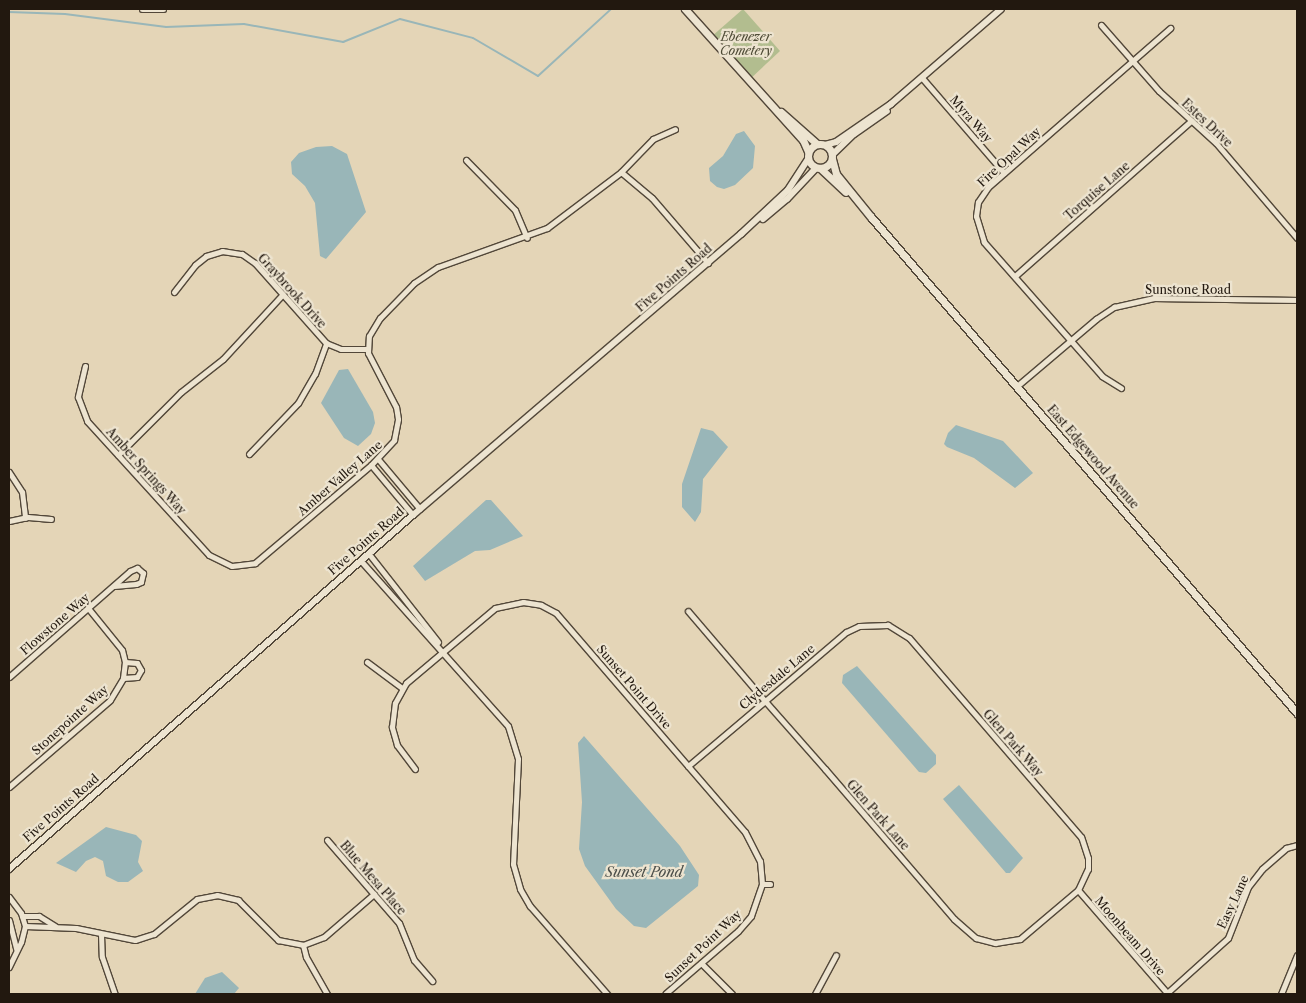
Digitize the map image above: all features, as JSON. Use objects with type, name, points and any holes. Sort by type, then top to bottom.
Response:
[{"type":"main road","points":[[684,9],[802,140],[808,151],[808,159],[818,168],[827,166],[832,157],[825,145],[817,144],[766,99]]},
{"type":"main road","points":[[808,151],[817,144]]},
{"type":"main road","name":"East Edgewood Avenue","points":[[832,157],[836,174],[871,216],[1297,713]]},
{"type":"main road","name":"East Edgewood Avenue","points":[[818,168],[871,216]]},
{"type":"street","points":[[142,9],[161,9]]},
{"type":"street","points":[[832,157],[854,134],[894,106],[1000,9]]},
{"type":"street","name":"Estes Drive","points":[[1101,25],[1159,91],[1216,143],[1297,238]]},
{"type":"street","name":"Fire Opal Way","points":[[1121,388],[1102,376],[984,242],[976,216],[982,195],[1004,173],[1170,28]]},
{"type":"street","points":[[825,145],[838,141],[923,78]]},
{"type":"street","name":"Myra Way","points":[[923,78],[1004,173]]},
{"type":"street","name":"Torquise Lane","points":[[1015,276],[1191,121]]},
{"type":"street","points":[[368,349],[376,322],[426,274],[456,258],[528,238],[554,224],[621,172],[653,139],[675,128]]},
{"type":"street","points":[[742,234],[788,190],[808,159]]},
{"type":"street","points":[[466,160],[515,210],[528,238]]},
{"type":"street","points":[[742,234],[778,208],[818,168]]},
{"type":"street","points":[[621,172],[652,198],[708,263]]},
{"type":"street","name":"Five Points Road","points":[[9,869],[361,560],[742,234]]},
{"type":"street","name":"Graybrook Drive","points":[[174,292],[201,259],[213,253],[230,251],[253,260],[326,343],[342,349],[368,349]]},
{"type":"street","points":[[118,455],[181,392],[223,359],[283,294]]},
{"type":"street","name":"Sunstone Road","points":[[1018,386],[1108,311],[1136,301],[1297,300]]},
{"type":"street","points":[[249,454],[298,403],[315,374],[326,343]]},
{"type":"street","name":"Amber Valley Lane","points":[[238,566],[264,557],[378,459],[394,440],[398,417],[371,364],[368,349]]},
{"type":"street","name":"Amber Springs Way","points":[[85,366],[78,390],[80,409],[87,421],[209,555],[220,562],[238,566]]},
{"type":"street","points":[[378,459],[420,509]]},
{"type":"street","points":[[371,465],[413,515]]},
{"type":"street","points":[[9,472],[22,492],[25,518]]},
{"type":"street","points":[[9,521],[25,518],[51,519]]},
{"type":"street","points":[[368,554],[423,619],[444,650]]},
{"type":"street","points":[[361,560],[502,716],[516,746],[518,768],[513,864],[520,889],[530,906],[607,994]]},
{"type":"street","name":"Flowstone Way","points":[[9,677],[133,569],[143,573],[141,582],[114,586]]},
{"type":"street","name":"Sunset Point Drive","points":[[402,688],[487,613],[505,604],[523,602],[549,609],[562,619],[752,842],[760,861],[762,884]]},
{"type":"street","points":[[88,608],[116,640],[125,662],[137,662],[140,670],[137,677],[123,678]]},
{"type":"street","name":"Glen Park Lane","points":[[688,611],[954,919],[976,938],[995,944],[1020,939],[1078,890]]},
{"type":"street","name":"Clydesdale Lane","points":[[688,766],[846,632],[859,626],[888,625]]},
{"type":"street","name":"Glen Park Way","points":[[888,625],[909,638],[1081,837],[1088,858],[1088,869],[1078,890]]},
{"type":"street","name":"Stonepointe Way","points":[[9,788],[110,700],[123,678],[125,662]]},
{"type":"street","points":[[367,662],[402,688],[393,711],[393,732],[401,754],[415,769]]},
{"type":"street","name":"Blue Mesa Place","points":[[327,840],[404,930],[414,960],[432,981]]},
{"type":"street","name":"Easy Lane","points":[[1167,993],[1228,938],[1246,892],[1262,869],[1286,848],[1297,845]]},
{"type":"street","points":[[762,884],[770,884]]},
{"type":"street","name":"Sunset Point Way","points":[[665,994],[746,923],[756,908],[762,884]]},
{"type":"street","name":"Moonbeam Drive","points":[[1078,890],[1167,993]]},
{"type":"street","points":[[25,926],[58,927],[123,939],[145,939],[197,899],[217,895],[238,900],[278,940],[303,945],[324,937],[374,894]]},
{"type":"street","points":[[9,896],[22,916],[25,926],[22,942],[16,949],[9,967]]},
{"type":"street","points":[[22,916],[39,916],[58,927]]},
{"type":"street","points":[[9,920],[16,949]]},
{"type":"street","points":[[101,934],[102,957],[115,994]]},
{"type":"street","points":[[303,945],[306,957],[327,994]]},
{"type":"street","points":[[815,994],[836,955]]},
{"type":"street","points":[[1281,994],[1297,955]]},
{"type":"street","points":[[701,963],[732,994]]},
{"type":"green space","name":"Ebenezer Cometery","points":[[743,9],[780,51],[749,80],[711,37]]},
{"type":"water","points":[[744,131],[755,146],[753,168],[735,185],[724,189],[717,187],[710,181],[709,168],[723,156],[736,134]]},
{"type":"water","points":[[332,146],[347,154],[366,212],[326,259],[320,256],[315,203],[305,186],[292,174],[291,162],[299,153],[316,147]]},
{"type":"water","points":[[348,369],[373,412],[375,423],[371,434],[358,446],[344,438],[321,403],[339,370]]},
{"type":"water","points":[[956,425],[1003,441],[1033,473],[1015,488],[974,458],[947,447],[944,444],[948,433]]},
{"type":"water","points":[[701,428],[713,431],[728,447],[703,479],[701,512],[695,522],[682,507],[682,484]]},
{"type":"water","points":[[486,500],[491,500],[523,536],[490,550],[475,551],[425,581],[413,566]]},
{"type":"water","points":[[857,666],[936,755],[936,764],[926,773],[919,772],[842,683],[843,675]]},
{"type":"water","name":"Sunset Pond","points":[[584,736],[680,846],[699,875],[698,886],[646,928],[634,926],[616,909],[585,866],[579,849],[582,802],[578,743]]},
{"type":"water","points":[[959,785],[1023,858],[1010,873],[1006,873],[943,799]]},
{"type":"water","points":[[106,827],[136,835],[142,841],[138,862],[143,871],[128,882],[118,882],[106,876],[103,861],[95,857],[86,861],[76,872],[56,863]]},
{"type":"water","points":[[222,972],[239,988],[234,994],[195,994],[205,978]]},
{"type":"waterway","points":[[9,12],[65,14],[166,27],[244,24],[343,42],[400,19],[473,38],[538,76],[611,9]]}]
